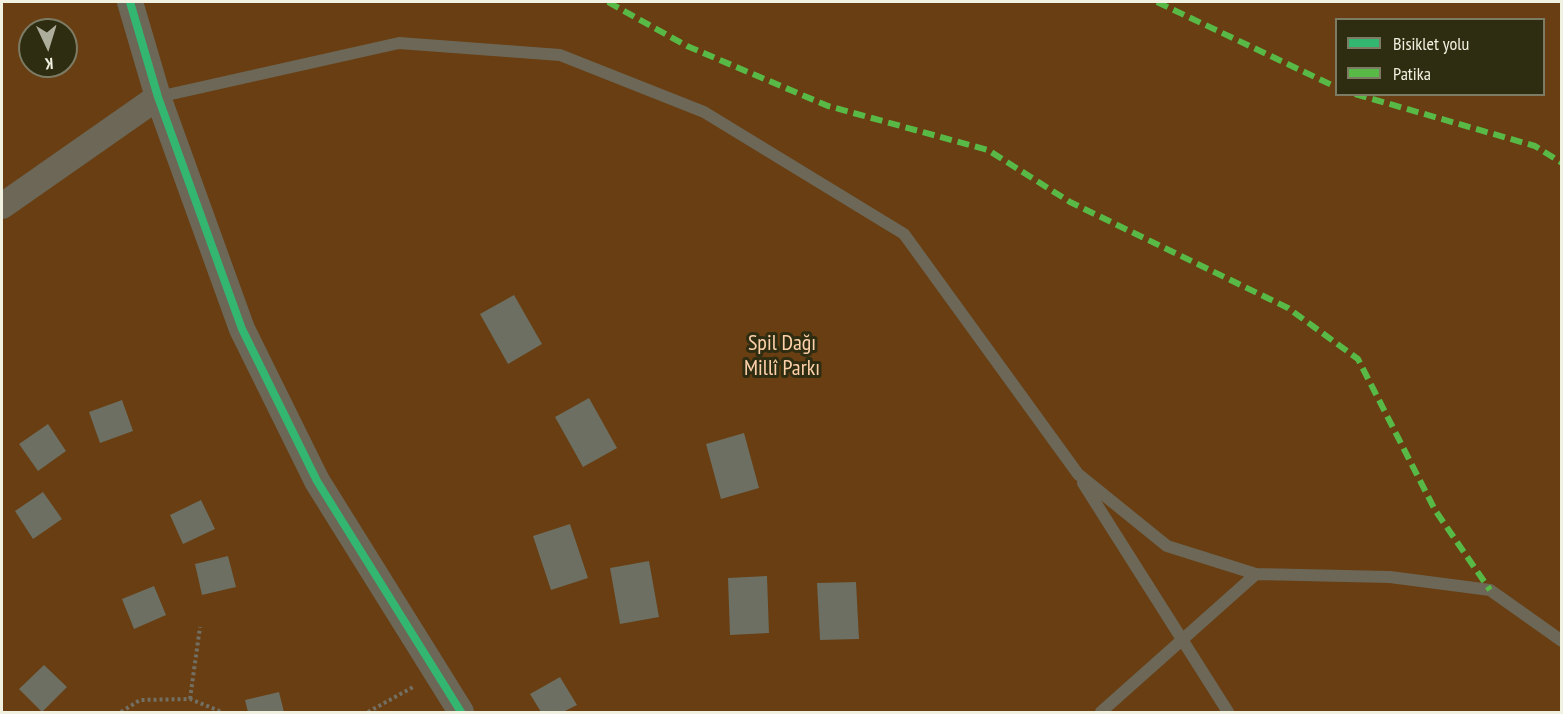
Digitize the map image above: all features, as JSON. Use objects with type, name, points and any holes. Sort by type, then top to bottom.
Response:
[{"type":"street","points":[[130,2],[158,97],[242,329],[317,481],[461,712]]},
{"type":"street","points":[[2,206],[158,97]]},
{"type":"lane","points":[[158,97],[399,43],[560,55],[704,112],[904,234],[1078,474],[1228,712]]},
{"type":"lane","points":[[1078,474],[1167,546],[1256,574],[1390,577],[1490,590],[1562,641]]},
{"type":"lane","points":[[1101,712],[1256,574]]},
{"type":"path","points":[[190,699],[200,627]]},
{"type":"path","points":[[368,712],[437,674]]},
{"type":"path","points":[[121,712],[140,700],[190,699],[222,712]]},
{"type":"green space","name":"Spil Dağı Millî Parkı","points":[[2,2],[1561,2],[1561,712],[2,712]]},
{"type":"building","points":[[514,295],[542,344],[508,364],[480,314]]},
{"type":"building","points":[[589,398],[617,448],[583,467],[555,417]]},
{"type":"building","points":[[122,400],[133,431],[100,443],[89,412]]},
{"type":"building","points":[[48,424],[66,451],[38,471],[19,444]]},
{"type":"building","points":[[744,433],[759,488],[721,499],[706,444]]},
{"type":"building","points":[[43,492],[62,519],[33,539],[15,511]]},
{"type":"building","points":[[201,500],[215,529],[183,544],[170,515]]},
{"type":"building","points":[[570,524],[588,578],[551,590],[533,536]]},
{"type":"building","points":[[228,556],[236,587],[202,595],[195,564]]},
{"type":"building","points":[[649,561],[659,617],[620,624],[610,568]]},
{"type":"building","points":[[767,576],[769,633],[730,635],[728,578]]},
{"type":"building","points":[[856,582],[859,639],[820,640],[817,583]]},
{"type":"building","points":[[154,586],[166,615],[134,629],[122,599]]},
{"type":"building","points":[[44,665],[67,687],[42,712],[19,689]]},
{"type":"building","points":[[560,677],[577,705],[563,712],[541,712],[530,694]]},
{"type":"building","points":[[279,692],[284,712],[248,712],[245,700]]},
{"type":"marked path","points":[[608,2],[687,46],[828,106],[988,150],[1070,202],[1288,308],[1358,359],[1435,510],[1490,590]]},
{"type":"marked path","points":[[1157,2],[1335,87]]},
{"type":"marked path","points":[[1362,96],[1535,146],[1562,163]]},
{"type":"cycle path","points":[[130,2],[158,97],[242,329],[317,481],[461,712]]}]
